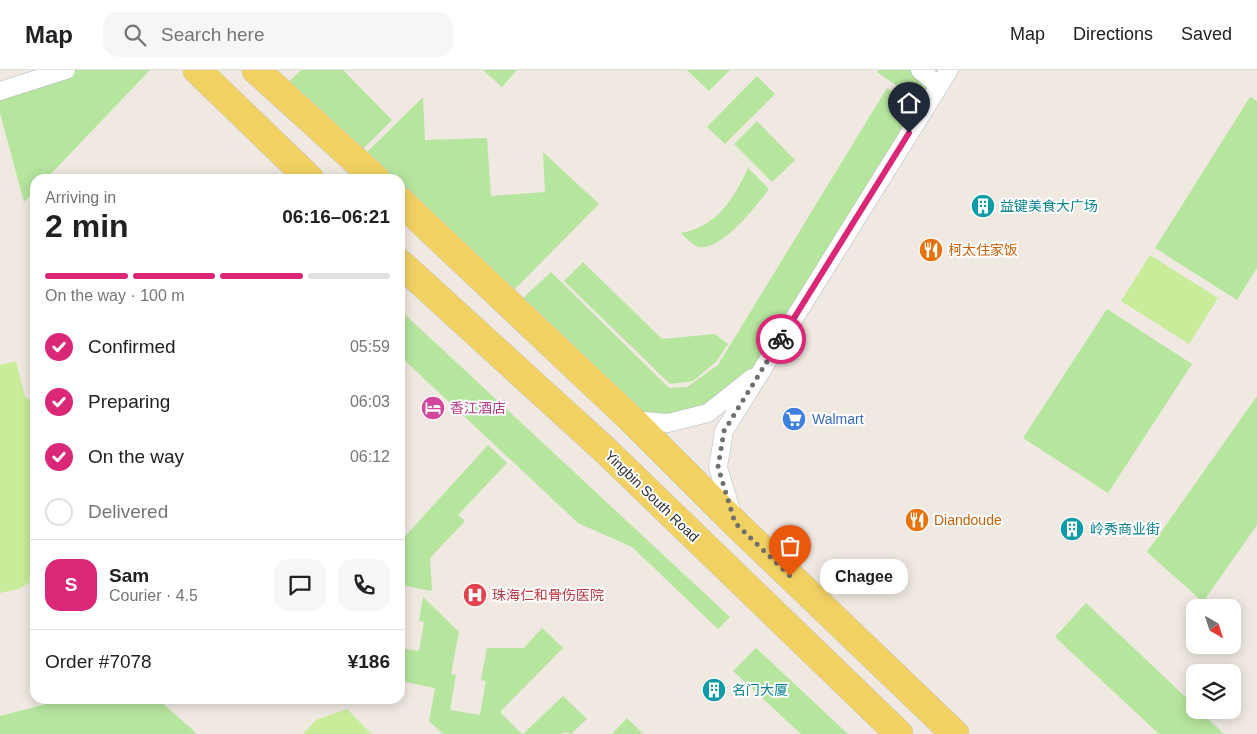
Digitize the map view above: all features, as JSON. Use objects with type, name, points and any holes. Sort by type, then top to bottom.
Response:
[{"type":"main road","points":[[198,70],[305,174]]},
{"type":"main road","points":[[256,70],[370,174]]},
{"type":"main road","points":[[405,206],[632,420],[735,523],[955,734]]},
{"type":"main road","name":"Yingbin South Road","points":[[405,268],[605,450],[899,734]]},
{"type":"street","points":[[0,91],[66,70]]},
{"type":"street","points":[[920,70],[939,86]]},
{"type":"street","points":[[735,523],[718,467],[724,431],[949,70]]},
{"type":"street","points":[[632,420],[668,423],[708,413],[761,372]]},
{"type":"green space","points":[[67,70],[150,70],[51,174],[30,174],[30,196],[24,202],[0,113],[0,92]]},
{"type":"green space","points":[[301,70],[343,70],[392,120],[356,156],[286,85]]},
{"type":"green space","points":[[483,70],[517,70],[502,87]]},
{"type":"green space","points":[[687,70],[730,70],[709,91]]},
{"type":"green space","points":[[879,70],[945,70],[923,104],[877,72]]},
{"type":"green space","points":[[757,76],[775,94],[725,144],[707,127]]},
{"type":"green space","points":[[887,88],[918,108],[756,368],[706,405],[668,416],[634,415],[522,299],[551,272],[669,388],[687,387],[718,365]]},
{"type":"green space","points":[[423,97],[425,140],[487,138],[491,196],[545,192],[543,152],[599,204],[512,292],[405,197],[405,174],[379,174],[361,158]]},
{"type":"green space","points":[[1250,97],[1257,101],[1257,268],[1237,300],[1155,248]]},
{"type":"green space","points":[[757,121],[795,160],[772,182],[734,144]]},
{"type":"green space","points":[[748,168],[769,189],[756,206],[728,235],[708,246],[699,247],[692,243],[681,233],[705,225],[723,210],[737,190]]},
{"type":"green space","points":[[1150,255],[1218,298],[1189,344],[1121,301]]},
{"type":"green space","points":[[583,262],[662,339],[715,334],[728,344],[716,362],[693,381],[670,384],[564,281]]},
{"type":"green space","points":[[1107,309],[1192,364],[1108,493],[1023,438]]},
{"type":"green space","points":[[405,315],[730,617],[718,629],[632,547],[578,523],[405,361]]},
{"type":"green space","points":[[16,361],[25,397],[30,400],[30,582],[19,589],[0,593],[0,365]]},
{"type":"green space","points":[[1257,396],[1257,525],[1205,599],[1200,599],[1147,552]]},
{"type":"green space","points":[[488,445],[507,463],[458,515],[465,521],[430,558],[432,591],[405,586],[405,536]]},
{"type":"green space","points":[[423,597],[459,632],[451,674],[456,675],[450,710],[480,715],[486,681],[481,680],[487,648],[524,648],[542,628],[563,648],[500,712],[522,734],[443,734],[429,721],[435,688],[405,682],[405,649],[419,651],[424,622],[419,621]]},
{"type":"green space","points":[[1086,603],[1186,697],[1186,719],[1208,719],[1224,734],[1159,734],[1055,637]]},
{"type":"green space","points":[[756,648],[848,734],[801,734],[733,671]]},
{"type":"green space","points":[[563,696],[587,719],[571,734],[564,732],[562,734],[523,734]]},
{"type":"green space","points":[[46,704],[164,704],[197,734],[0,734],[0,716]]},
{"type":"green space","points":[[347,709],[372,734],[303,734],[316,720]]},
{"type":"green space","points":[[627,718],[643,734],[612,734]]},
{"type":"way so far","points":[[781,339],[724,431],[718,467],[735,523],[790,576]]},
{"type":"place","name":"益键美食大广场","points":[[983,206]]},
{"type":"place","name":"柯太住家饭","points":[[931,250]]},
{"type":"place","name":"香江酒店","points":[[433,408]]},
{"type":"place","name":"Walmart","points":[[794,419]]},
{"type":"place","name":"Diandoude","points":[[917,520]]},
{"type":"place","name":"岭秀商业街","points":[[1072,529]]},
{"type":"place","name":"Chagee","points":[[790,576]]},
{"type":"place","name":"珠海仁和骨伤医院","points":[[475,595]]},
{"type":"place","name":"名门大厦","points":[[714,690]]},
{"type":"route","points":[[781,339],[909,133]]}]
